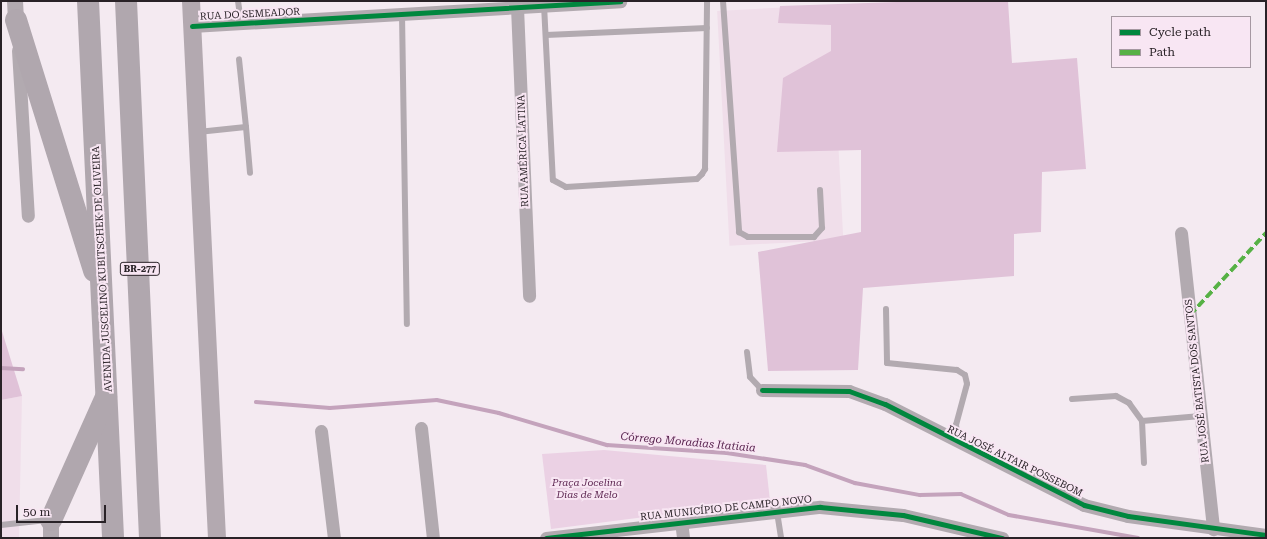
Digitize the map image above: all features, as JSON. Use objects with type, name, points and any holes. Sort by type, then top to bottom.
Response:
[{"type":"highway","name":"AVENIDA JUSCELINO KUBITSCHEK DE OLIVEIRA","points":[[88,1],[104,302],[113,528]]},
{"type":"highway","name":"BR-277","points":[[126,1],[150,538]]},
{"type":"highway","points":[[16,11],[104,302]]},
{"type":"highway","points":[[50,529],[108,392]]},
{"type":"highway","points":[[104,538],[113,528]]},
{"type":"main road","points":[[191,1],[217,538]]},
{"type":"street","name":"RUA DO SEMEADOR","points":[[192,26],[406,9],[517,7],[618,1]]},
{"type":"street","name":"RUA AMÉRICA LATINA","points":[[517,7],[529,296]]},
{"type":"street","points":[[16,11],[28,216]]},
{"type":"street","name":"RUA JOSÉ BATISTA DOS SANTOS","points":[[1181,234],[1212,529]]},
{"type":"street","name":"RUA JOSÉ ALTAIR POSSEBOM","points":[[762,390],[849,391],[885,404],[958,443],[1084,505],[1198,532],[1212,529],[1266,535]]},
{"type":"street","points":[[421,428],[434,538]]},
{"type":"street","points":[[321,431],[334,538]]},
{"type":"street","name":"RUA MUNICÍPIO DE CAMPO NOVO","points":[[546,538],[777,510],[820,507],[873,511],[1002,538]]},
{"type":"street","points":[[681,521],[683,538]]},
{"type":"lane","points":[[238,1],[241,23]]},
{"type":"lane","points":[[544,5],[553,180],[566,186],[697,178],[702,174],[705,169],[708,28],[707,1]]},
{"type":"lane","points":[[723,1],[739,232],[748,237],[814,236],[822,228],[820,190]]},
{"type":"lane","points":[[406,9],[407,324]]},
{"type":"lane","points":[[546,35],[708,28]]},
{"type":"lane","points":[[239,59],[250,173]]},
{"type":"lane","points":[[198,132],[246,127]]},
{"type":"lane","points":[[886,309],[884,357],[888,363],[957,370],[965,375],[967,384],[956,425],[958,443]]},
{"type":"lane","points":[[747,352],[750,377],[762,390]]},
{"type":"lane","points":[[1072,399],[1124,398],[1142,421],[1144,463]]},
{"type":"lane","points":[[1142,421],[1200,416]]},
{"type":"lane","points":[[777,510],[781,538]]},
{"type":"lane","points":[[1,525],[50,529]]},
{"type":"shaded area","points":[[926,1],[1008,1],[1012,63],[1077,58],[1086,169],[1042,172],[1041,232],[1014,234],[1014,276],[863,288],[858,370],[768,371],[758,252],[861,232],[861,150],[777,152],[783,78],[831,51],[831,25],[778,23],[780,6]]},
{"type":"shaded area","points":[[831,5],[843,240],[729,246],[717,11]]},
{"type":"shaded area","points":[[1,328],[22,396],[1,400]]},
{"type":"shaded area","points":[[22,396],[19,538],[1,538],[1,400]]},
{"type":"green space","name":"Praça Jocelina Dias de Melo","points":[[604,450],[766,465],[770,501],[551,529],[542,454]]},
{"type":"waterway","name":"Córrego Moradias Itatiaia","points":[[1,368],[23,369]]},
{"type":"waterway","name":"Córrego Moradias Itatiaia","points":[[256,402],[330,408],[437,400],[499,413],[607,445],[727,453],[805,465],[855,483],[920,495],[961,494],[1009,515],[1138,538]]},
{"type":"marked path","points":[[1190,315],[1266,233]]},
{"type":"cycle path","points":[[192,26],[620,1]]},
{"type":"cycle path","points":[[762,390],[849,391],[885,404],[1084,505],[1128,516],[1266,535]]},
{"type":"cycle path","points":[[546,538],[820,507],[903,515],[1002,538]]}]
